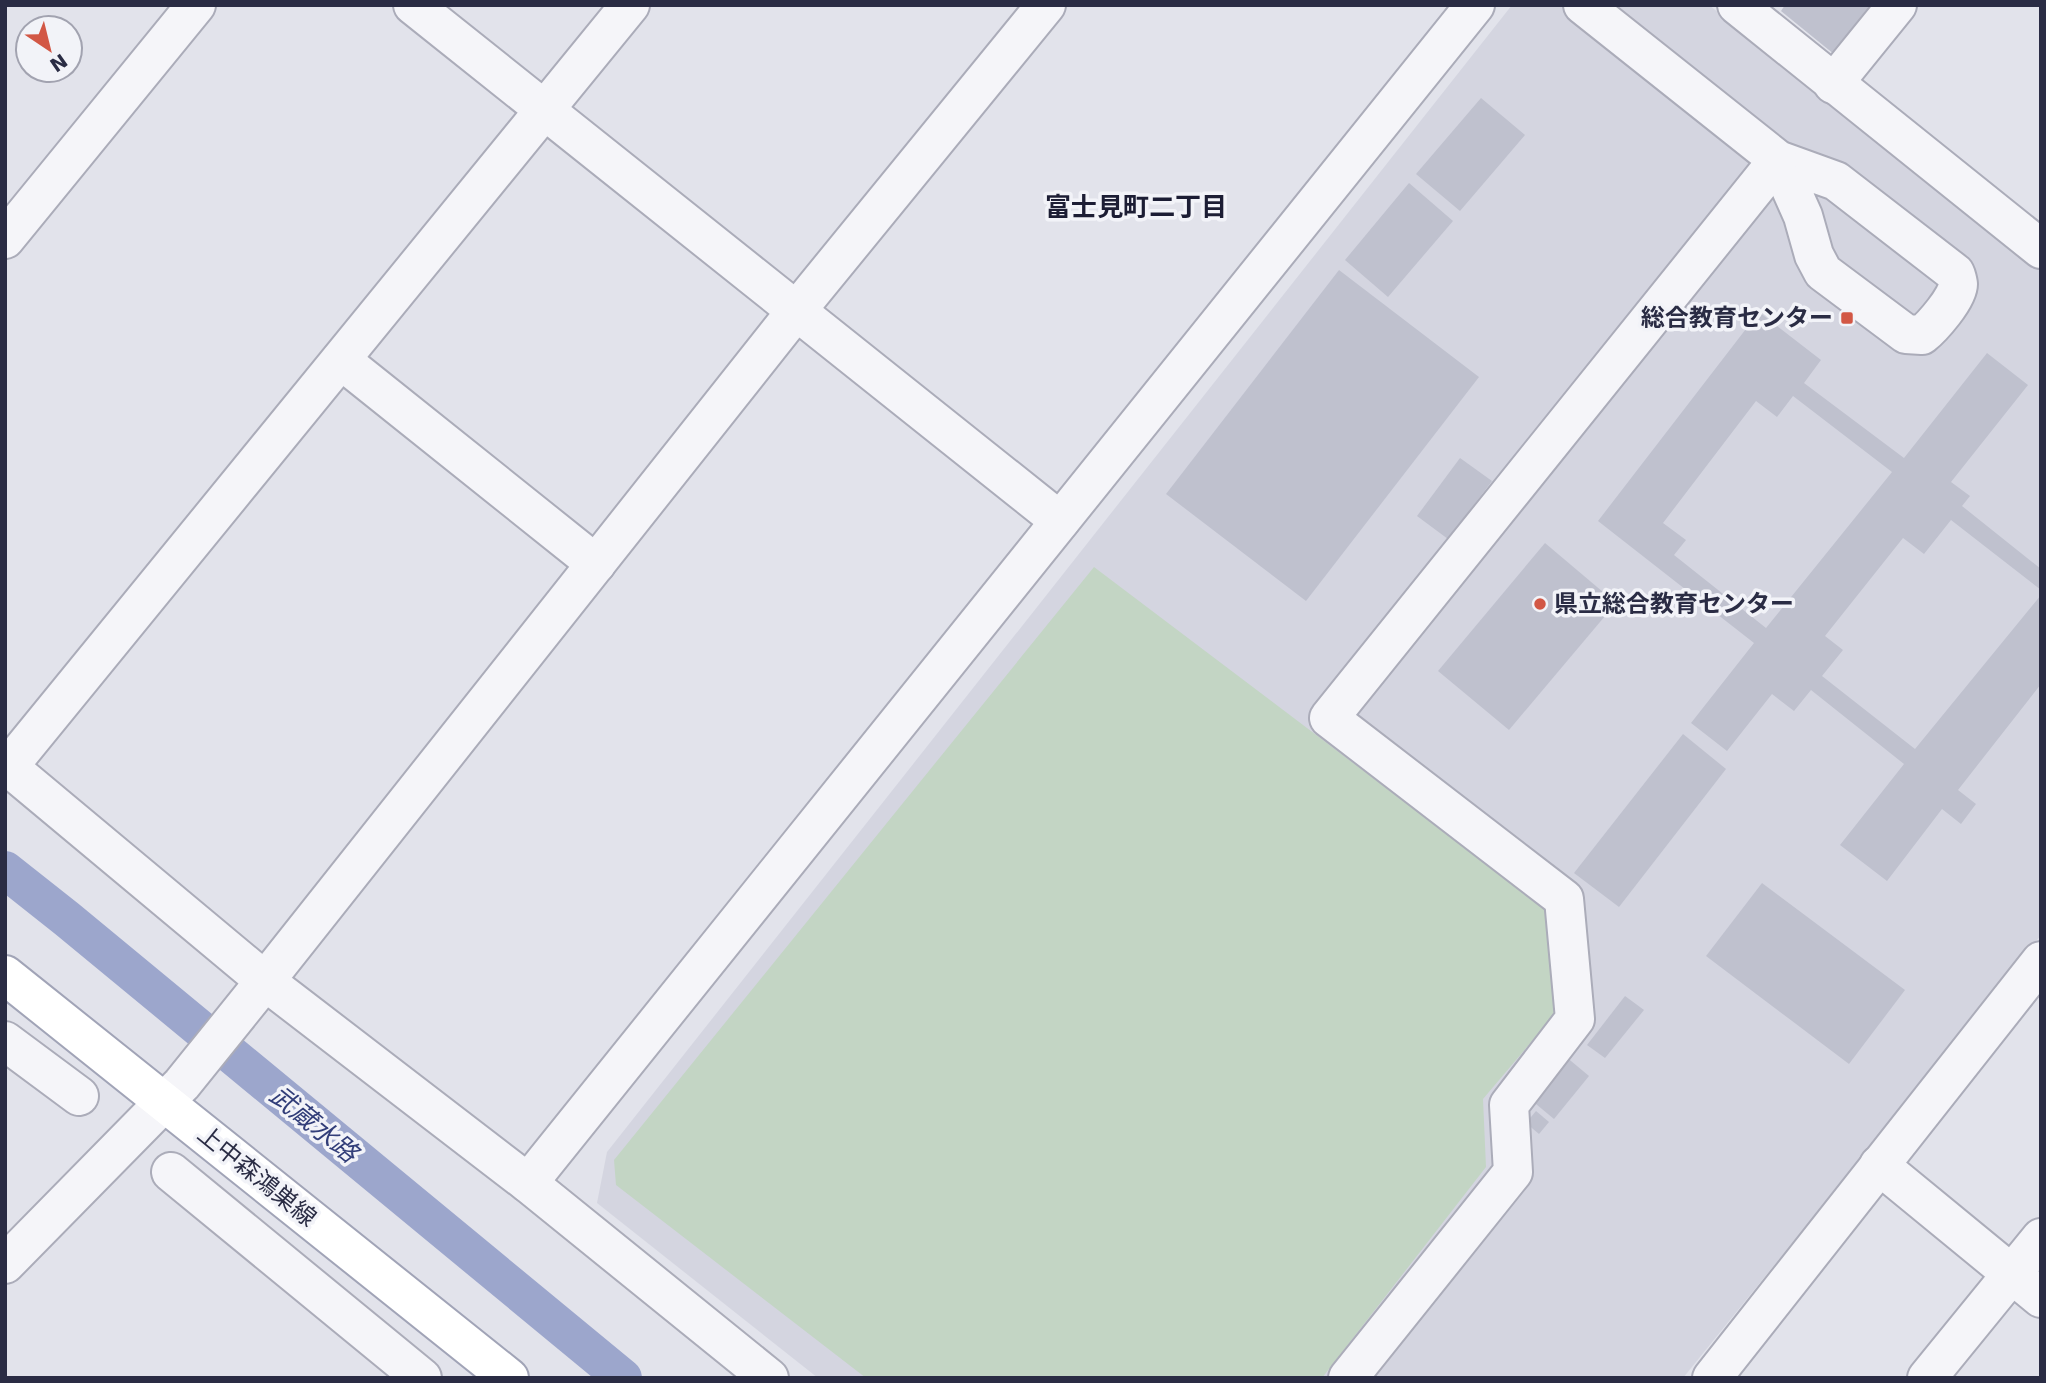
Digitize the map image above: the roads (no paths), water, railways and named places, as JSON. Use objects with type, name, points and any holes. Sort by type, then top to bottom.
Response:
[{"type":"main road","name":"上中森鴻巣線","points":[[5,975],[175,1091],[509,1378]]},
{"type":"street","points":[[6,238],[196,5]]},
{"type":"street","points":[[413,5],[1060,521]]},
{"type":"street","points":[[630,5],[7,765],[265,981],[528,1183],[769,1378]]},
{"type":"street","points":[[5,1264],[175,1091],[797,310],[1046,5]]},
{"type":"street","points":[[528,1183],[1475,5]]},
{"type":"street","points":[[1583,5],[1778,160],[1836,181],[1955,273],[1958,284],[1954,295],[1929,329],[1922,335],[1906,334],[1822,272],[1814,255],[1803,216],[1778,160]]},
{"type":"street","points":[[1737,5],[2041,249]]},
{"type":"street","points":[[1833,84],[1898,5]]},
{"type":"street","points":[[1349,1378],[1513,1172],[1509,1105],[1575,1019],[1564,899],[1329,718],[1778,160]]},
{"type":"street","points":[[341,360],[596,564]]},
{"type":"street","points":[[1712,1378],[2041,961]]},
{"type":"street","points":[[5,1041],[79,1096]]},
{"type":"street","points":[[1878,1165],[2041,1298]]},
{"type":"street","points":[[171,1172],[399,1371]]},
{"type":"street","points":[[1927,1378],[2041,1238]]},
{"type":"waterway","name":"武蔵水路","points":[[5,870],[623,1378]]},
{"type":"place","name":"総合教育センター","points":[[1847,318]]},
{"type":"place","name":"県立総合教育センター","points":[[1540,604]]},
{"type":"district","name":"富士見町二丁目","points":[[1136,207]]}]
